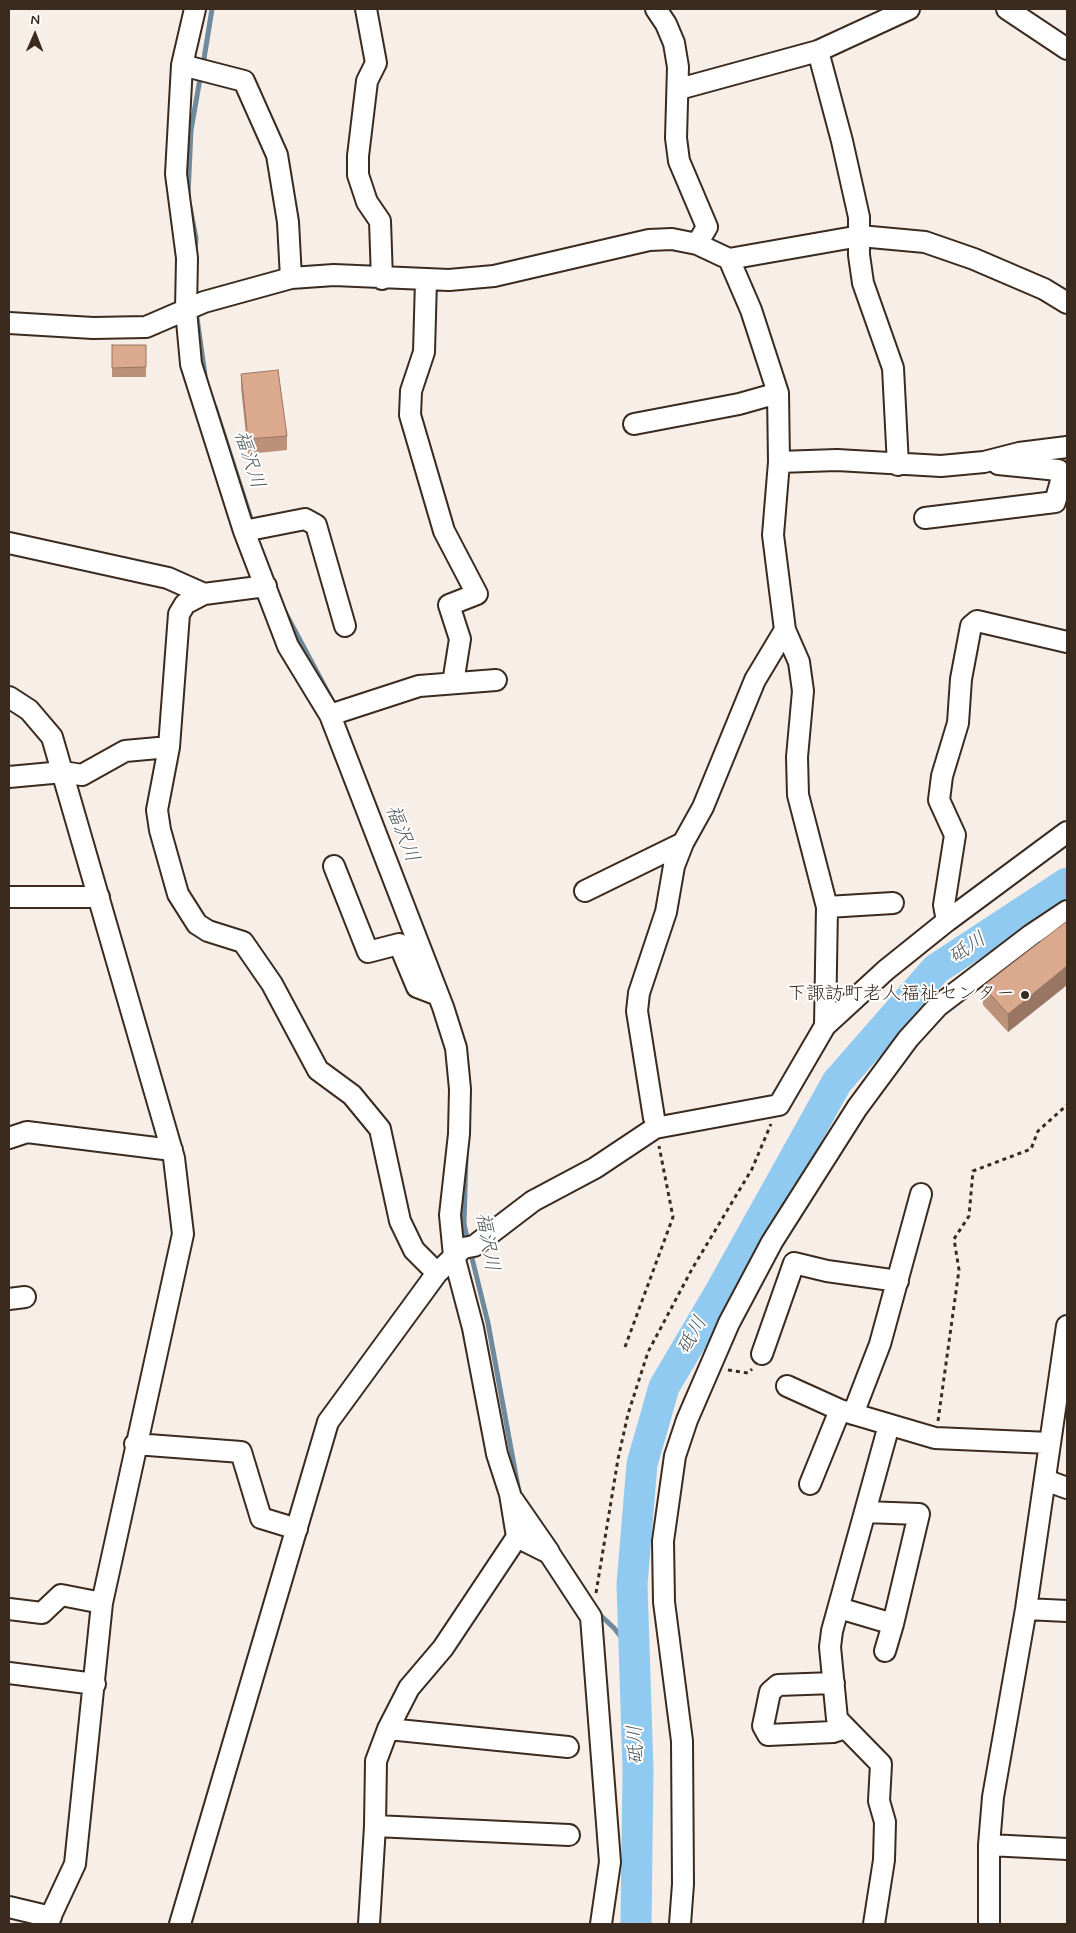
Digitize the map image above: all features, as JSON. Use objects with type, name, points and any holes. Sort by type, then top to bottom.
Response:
[{"type":"street","points":[[195,9],[182,65],[176,174],[188,258],[186,310],[191,364],[244,531],[288,646],[330,715],[438,995],[456,1048],[460,1089],[459,1134],[450,1215],[464,1250],[473,1328],[497,1454],[510,1494],[517,1537],[443,1648],[409,1688],[388,1729],[376,1762],[375,1826],[369,1924]]},
{"type":"street","points":[[366,9],[376,63],[368,80],[358,156],[358,175],[367,202],[380,221],[382,279]]},
{"type":"street","points":[[656,9],[666,24],[674,43],[678,67],[679,89],[676,138],[679,161],[707,227],[697,244]]},
{"type":"street","points":[[679,89],[818,51],[909,9]]},
{"type":"street","points":[[1021,12],[1067,49]]},
{"type":"street","points":[[818,51],[842,141],[859,217],[859,255],[863,283],[893,368],[898,465]]},
{"type":"street","points":[[182,65],[244,81],[277,155],[288,222],[291,278]]},
{"type":"street","points":[[9,323],[93,328],[146,327],[204,302],[291,278],[334,275],[426,280],[494,276],[649,240],[672,238],[697,244],[729,259],[860,236],[925,242],[1044,289],[1067,303]]},
{"type":"street","points":[[729,259],[752,310],[778,392],[779,462],[773,535],[785,630],[800,662],[803,691],[797,757],[798,794],[827,907],[825,1026]]},
{"type":"street","points":[[426,280],[424,352],[411,391],[410,416],[444,531],[477,594],[449,605],[460,639],[453,683]]},
{"type":"street","points":[[634,424],[738,404],[778,392]]},
{"type":"street","points":[[779,462],[838,460],[898,465],[941,466],[984,462],[1019,453],[1067,447]]},
{"type":"street","points":[[984,462],[1058,470],[1064,478],[1067,502]]},
{"type":"street","points":[[925,518],[1055,502],[1064,478]]},
{"type":"street","points":[[244,531],[305,519],[316,526],[345,626]]},
{"type":"street","points":[[9,543],[168,578],[204,594]]},
{"type":"street","points":[[266,586],[204,594],[185,604],[179,614],[169,747],[156,810],[160,830],[178,894],[197,924],[208,931],[243,942],[272,984],[318,1070],[352,1095],[380,1129],[400,1221],[414,1250],[437,1273]]},
{"type":"street","points":[[947,921],[944,904],[955,835],[939,800],[942,776],[958,723],[961,679],[971,626],[977,621],[1067,642]]},
{"type":"street","points":[[654,1123],[637,1011],[639,994],[666,912],[674,866],[683,843],[703,807],[754,680],[785,630]]},
{"type":"street","points":[[330,715],[419,686],[496,680]]},
{"type":"street","points":[[9,697],[30,710],[52,736],[172,1150],[183,1234],[135,1444],[102,1603],[75,1864],[49,1921],[9,1907]]},
{"type":"street","points":[[9,777],[63,772],[82,775],[125,751],[169,747]]},
{"type":"street","points":[[180,1924],[328,1422],[437,1273],[464,1250],[533,1201],[596,1168],[654,1123],[779,1105],[825,1026],[886,970],[947,921],[1067,832]]},
{"type":"street","points":[[585,891],[683,843]]},
{"type":"street","points":[[334,866],[368,952],[399,944],[417,987],[438,995]]},
{"type":"street","points":[[9,897],[99,897]]},
{"type":"street","points":[[827,907],[893,903]]},
{"type":"street","points":[[680,1924],[683,1884],[682,1742],[664,1602],[663,1541],[675,1456],[687,1420],[729,1323],[772,1242],[857,1108],[908,1039],[938,1006],[1031,935],[1067,911]]},
{"type":"street","points":[[9,1138],[27,1132],[172,1150]]},
{"type":"street","points":[[810,1484],[880,1344],[921,1194]]},
{"type":"street","points":[[762,1354],[794,1262],[826,1271],[898,1281]]},
{"type":"street","points":[[989,1924],[989,1845],[993,1797],[1026,1609],[1050,1443],[1064,1368],[1067,1326]]},
{"type":"street","points":[[787,1386],[846,1412],[935,1438],[1050,1443]]},
{"type":"street","points":[[874,1924],[884,1860],[885,1822],[879,1801],[881,1764],[837,1719],[830,1647],[889,1425]]},
{"type":"street","points":[[135,1444],[241,1452],[261,1518],[297,1529]]},
{"type":"street","points":[[1045,1480],[1067,1488]]},
{"type":"street","points":[[510,1494],[591,1617],[610,1862],[601,1924]]},
{"type":"street","points":[[865,1512],[919,1514],[885,1651]]},
{"type":"street","points":[[517,1537],[549,1552]]},
{"type":"street","points":[[9,1609],[42,1613],[61,1595],[102,1603]]},
{"type":"street","points":[[839,1608],[893,1624]]},
{"type":"street","points":[[1026,1609],[1067,1611]]},
{"type":"street","points":[[9,1673],[95,1684]]},
{"type":"street","points":[[834,1683],[778,1685],[770,1692],[763,1726],[768,1735],[833,1732],[845,1728]]},
{"type":"street","points":[[388,1729],[568,1747]]},
{"type":"street","points":[[375,1826],[568,1835]]},
{"type":"street","points":[[989,1845],[1067,1849]]},
{"type":"path","points":[[591,1617],[618,1459],[628,1414],[648,1352],[692,1269],[752,1170],[779,1105]]},
{"type":"path","points":[[935,1438],[959,1270],[954,1239],[969,1216],[973,1171],[1031,1149],[1038,1132],[1067,1105]]},
{"type":"path","points":[[625,1347],[674,1216],[654,1123]]},
{"type":"path","points":[[710,1368],[748,1373],[762,1354]]},
{"type":"building","points":[[112,345],[146,345],[146,367],[112,368]]},
{"type":"building","points":[[278,370],[287,436],[248,439],[241,374]]},
{"type":"building","points":[[1067,921],[1067,966],[1008,1014],[983,986]]},
{"type":"waterway","name":"福沢川","points":[[203,65],[212,9]]},
{"type":"waterway","name":"福沢川","points":[[188,196],[191,130],[201,73]]},
{"type":"waterway","name":"福沢川","points":[[190,207],[196,238],[195,253]]},
{"type":"waterway","name":"福沢川","points":[[196,311],[205,375]]},
{"type":"waterway","name":"福沢川","points":[[215,407],[253,525]]},
{"type":"waterway","name":"福沢川","points":[[285,612],[333,702]]},
{"type":"waterway","name":"砥川","points":[[636,1924],[638,1769],[632,1584],[642,1464],[664,1387],[720,1292],[837,1082],[936,969],[1067,883]]},
{"type":"waterway","name":"福沢川","points":[[466,1156],[464,1224],[468,1242]]},
{"type":"waterway","name":"福沢川","points":[[470,1250],[488,1323],[518,1487]]},
{"type":"waterway","name":"福沢川","points":[[597,1612],[614,1628],[633,1652]]},
{"type":"place","name":"下諏訪町老人福祉センター","points":[[1025,995]]}]
